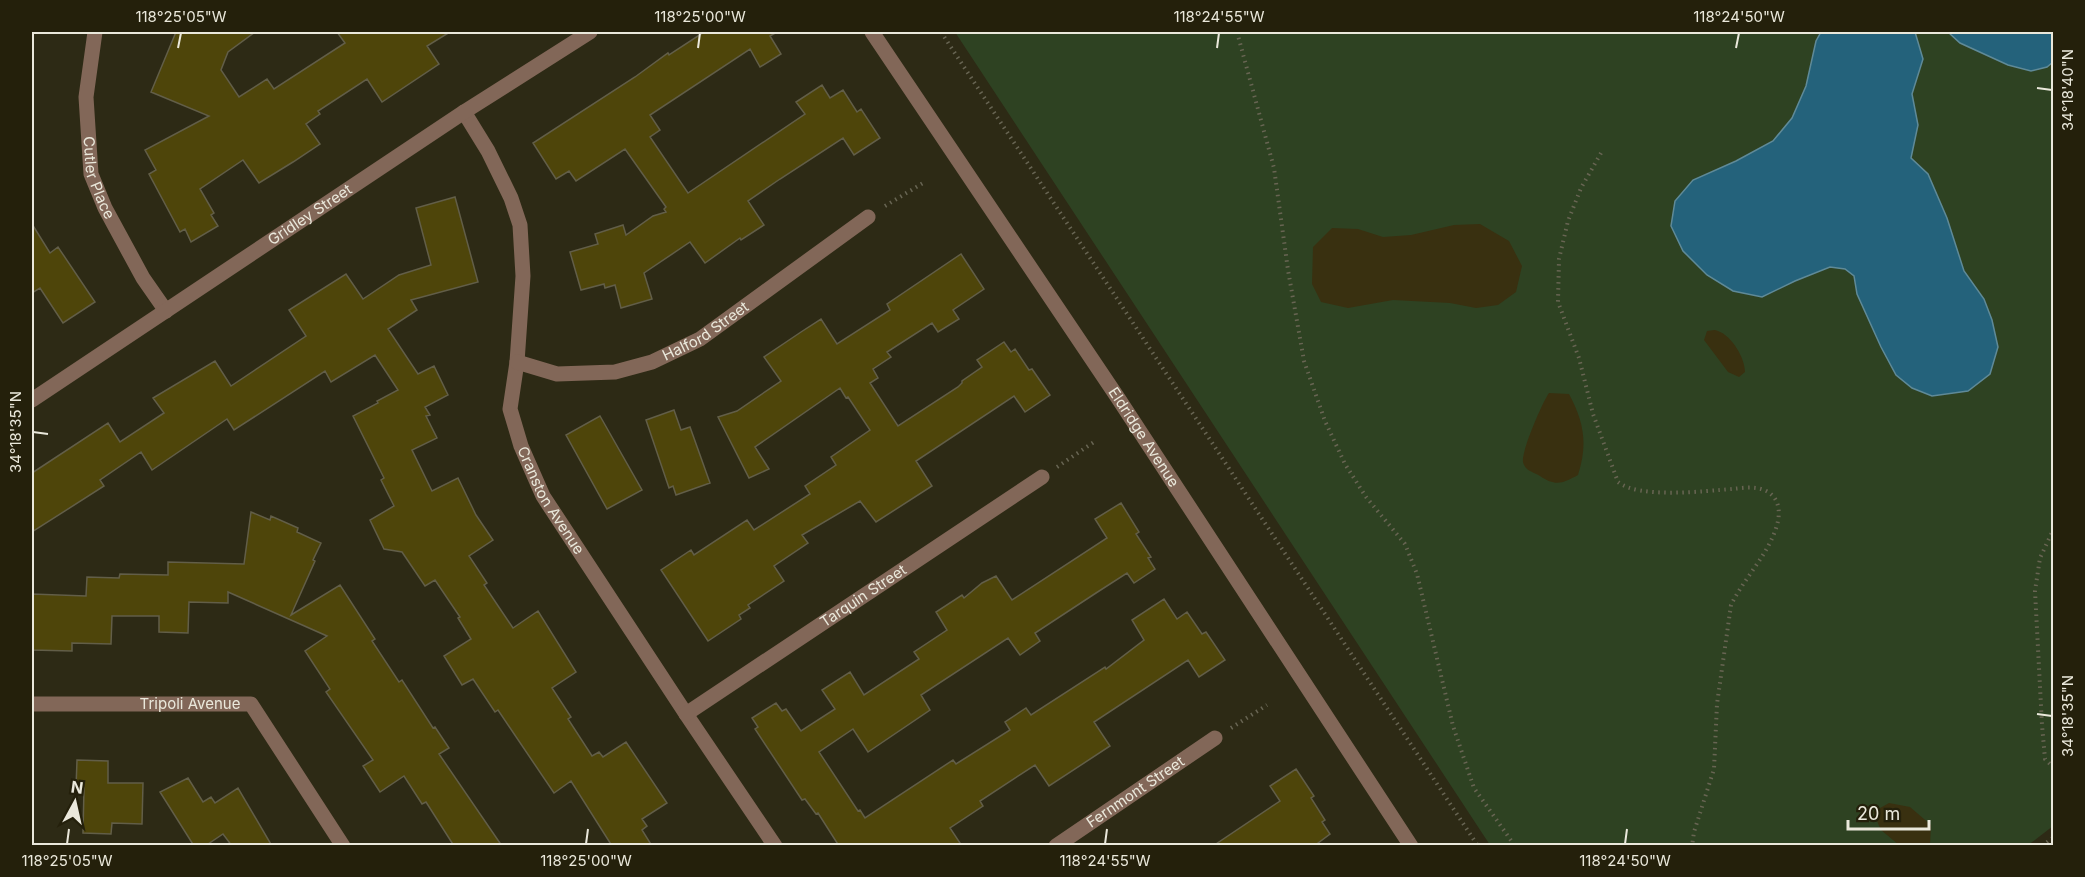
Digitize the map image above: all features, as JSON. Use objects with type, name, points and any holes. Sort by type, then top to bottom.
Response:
[{"type":"street","name":"Cutler Place","points":[[95,32],[86,97],[91,174],[105,208],[143,278],[166,311]]},
{"type":"street","name":"Gridley Street","points":[[32,400],[464,112],[590,32]]},
{"type":"street","name":"Eldridge Avenue","points":[[872,32],[1125,408],[1411,846]]},
{"type":"street","name":"Cranston Avenue","points":[[464,112],[488,151],[511,198],[520,225],[523,276],[517,362],[510,409],[521,446],[543,496],[775,846]]},
{"type":"street","name":"Halford Street","points":[[517,362],[557,374],[615,372],[652,362],[700,339],[868,217]]},
{"type":"street","name":"Tarquin Street","points":[[686,714],[1042,477]]},
{"type":"street","name":"Tripoli Avenue","points":[[32,704],[250,704],[343,846]]},
{"type":"street","name":"Fernmont Street","points":[[1056,846],[1215,738]]},
{"type":"path","points":[[941,32],[1478,846]]},
{"type":"path","points":[[1237,32],[1274,168],[1287,270],[1304,361],[1325,420],[1345,464],[1366,497],[1405,544],[1417,574],[1453,726],[1474,788],[1515,846]]},
{"type":"path","points":[[1600,153],[1581,188],[1568,221],[1559,259],[1558,302],[1579,358],[1593,414],[1618,482],[1625,488],[1671,493],[1763,489],[1775,498],[1779,509],[1771,540],[1731,605],[1717,704],[1714,769],[1694,832],[1692,846]]},
{"type":"path","points":[[868,217],[923,183]]},
{"type":"path","points":[[1042,477],[1094,442]]},
{"type":"path","points":[[2054,528],[2040,558],[2035,591],[2045,759],[2054,768]]},
{"type":"path","points":[[1215,738],[1267,705]]},
{"type":"path","points":[[2042,846],[2054,837]]},
{"type":"green space","points":[[955,32],[2053,32],[2053,826],[2027,846],[1490,845]]},
{"type":"sand","points":[[1480,224],[1509,241],[1522,266],[1516,292],[1498,305],[1476,308],[1450,303],[1393,300],[1348,308],[1321,302],[1312,284],[1313,247],[1332,228],[1358,229],[1383,237],[1411,235],[1454,225]]},
{"type":"sand","points":[[1715,330],[1723,334],[1737,348],[1743,360],[1745,372],[1739,377],[1728,372],[1704,340],[1707,331]]},
{"type":"sand","points":[[1549,393],[1569,394],[1583,433],[1583,453],[1578,475],[1559,483],[1551,482],[1530,471],[1523,462],[1529,438]]},
{"type":"sand","points":[[1889,803],[1910,807],[1931,825],[1930,845],[1899,845],[1881,830],[1873,812]]},
{"type":"water","points":[[1821,32],[1915,32],[1923,59],[1912,94],[1918,125],[1911,158],[1928,174],[1947,218],[1964,271],[1984,299],[1998,347],[1990,374],[1968,391],[1932,396],[1912,388],[1896,375],[1857,294],[1854,276],[1845,269],[1830,267],[1762,297],[1733,291],[1707,275],[1683,251],[1671,226],[1675,201],[1693,180],[1773,141],[1792,118],[1806,86],[1816,41]]},
{"type":"water","points":[[1948,32],[2053,32],[2053,62],[2047,67],[2031,71],[2008,65],[1960,43]]},
{"type":"building","points":[[176,32],[255,32],[228,52],[221,70],[239,97],[267,79],[274,89],[345,43],[337,32],[450,32],[427,46],[439,64],[382,102],[367,79],[318,111],[320,114],[306,124],[320,144],[293,162],[259,183],[243,160],[200,189],[214,213],[211,215],[218,226],[191,242],[185,229],[180,232],[149,174],[156,170],[145,150],[209,116],[151,92]]},
{"type":"building","points":[[704,32],[777,32],[770,36],[781,54],[760,67],[750,49],[650,115],[660,130],[650,137],[688,193],[805,114],[796,102],[822,85],[830,98],[843,90],[857,112],[861,109],[880,138],[854,155],[843,138],[780,179],[748,201],[764,225],[741,240],[740,238],[705,263],[690,242],[644,273],[652,299],[621,308],[615,285],[605,288],[604,284],[581,290],[570,252],[598,244],[595,234],[623,225],[626,235],[653,216],[666,212],[664,209],[666,207],[625,149],[576,181],[569,171],[556,179],[533,143],[668,53],[669,55]]},
{"type":"building","points":[[455,197],[478,282],[411,300],[417,310],[388,329],[418,374],[434,366],[448,395],[425,407],[430,415],[426,416],[437,438],[412,450],[432,491],[458,478],[476,515],[493,540],[469,556],[487,583],[484,585],[513,628],[538,611],[576,672],[552,688],[571,717],[568,719],[592,756],[599,752],[603,757],[626,742],[667,803],[642,819],[647,826],[642,830],[652,846],[612,846],[571,781],[554,793],[498,710],[495,712],[473,679],[462,685],[444,656],[471,639],[458,618],[460,617],[435,580],[425,586],[402,552],[384,549],[370,520],[394,506],[381,480],[384,478],[353,416],[398,390],[375,355],[331,382],[325,371],[234,430],[227,419],[152,470],[141,452],[100,480],[104,486],[32,532],[32,473],[108,423],[120,442],[164,413],[153,398],[215,361],[231,386],[306,336],[289,310],[346,274],[363,299],[399,275],[431,265],[416,208]]},
{"type":"building","points":[[32,224],[50,253],[58,247],[95,302],[63,323],[40,288],[32,293]]},
{"type":"building","points":[[961,254],[984,289],[953,310],[959,319],[938,332],[932,323],[887,352],[891,357],[873,369],[878,378],[870,383],[898,426],[958,387],[962,381],[982,367],[977,360],[1004,342],[1011,352],[1015,349],[1050,395],[1025,412],[1014,396],[916,461],[932,486],[876,522],[860,501],[802,535],[808,543],[774,566],[784,581],[748,605],[750,608],[739,615],[741,619],[708,641],[661,570],[691,550],[694,555],[747,520],[754,530],[810,494],[805,486],[836,465],[831,457],[870,430],[840,388],[755,447],[769,469],[749,478],[718,417],[737,411],[781,381],[764,357],[801,332],[821,319],[837,344],[890,310],[887,304]]},
{"type":"building","points":[[674,410],[681,430],[690,427],[710,483],[676,495],[673,486],[669,488],[646,420]]},
{"type":"building","points":[[600,416],[642,490],[607,509],[566,435]]},
{"type":"building","points":[[1121,503],[1139,532],[1136,534],[1151,557],[1148,558],[1155,569],[1134,583],[1127,573],[1035,633],[1040,641],[1020,655],[1008,638],[921,695],[930,710],[868,752],[853,729],[819,752],[858,811],[860,810],[865,818],[953,760],[956,764],[1010,730],[1005,722],[1026,708],[1031,715],[1105,667],[1106,669],[1144,640],[1132,620],[1164,599],[1177,619],[1187,612],[1202,634],[1206,632],[1225,660],[1199,677],[1188,660],[1094,722],[1110,746],[1049,786],[1035,765],[980,801],[983,806],[950,828],[962,846],[839,846],[818,813],[816,814],[805,799],[802,800],[755,729],[758,727],[752,718],[776,703],[782,711],[786,709],[801,731],[835,709],[822,690],[850,672],[864,695],[919,659],[914,652],[947,630],[936,612],[962,595],[964,598],[982,583],[996,576],[1012,600],[1107,538],[1095,519]]},
{"type":"building","points":[[251,512],[270,520],[271,516],[298,528],[297,532],[321,543],[291,615],[340,585],[375,639],[372,641],[399,682],[402,680],[449,748],[439,754],[502,846],[454,846],[426,802],[422,804],[404,776],[380,792],[363,766],[373,760],[326,692],[330,689],[305,651],[327,636],[228,592],[228,603],[189,602],[188,633],[159,632],[159,616],[112,616],[111,644],[72,643],[72,651],[32,650],[32,594],[86,596],[87,577],[119,578],[120,574],[168,575],[168,562],[244,564]]},
{"type":"building","points":[[77,760],[108,761],[108,783],[143,783],[142,824],[112,823],[111,834],[83,833],[84,788],[76,788]]},
{"type":"building","points":[[1296,769],[1314,796],[1311,798],[1325,820],[1322,822],[1330,834],[1314,846],[1213,846],[1280,801],[1270,786]]},
{"type":"building","points":[[188,778],[203,802],[211,797],[215,803],[238,788],[272,846],[232,846],[223,834],[205,846],[194,846],[160,792]]}]
